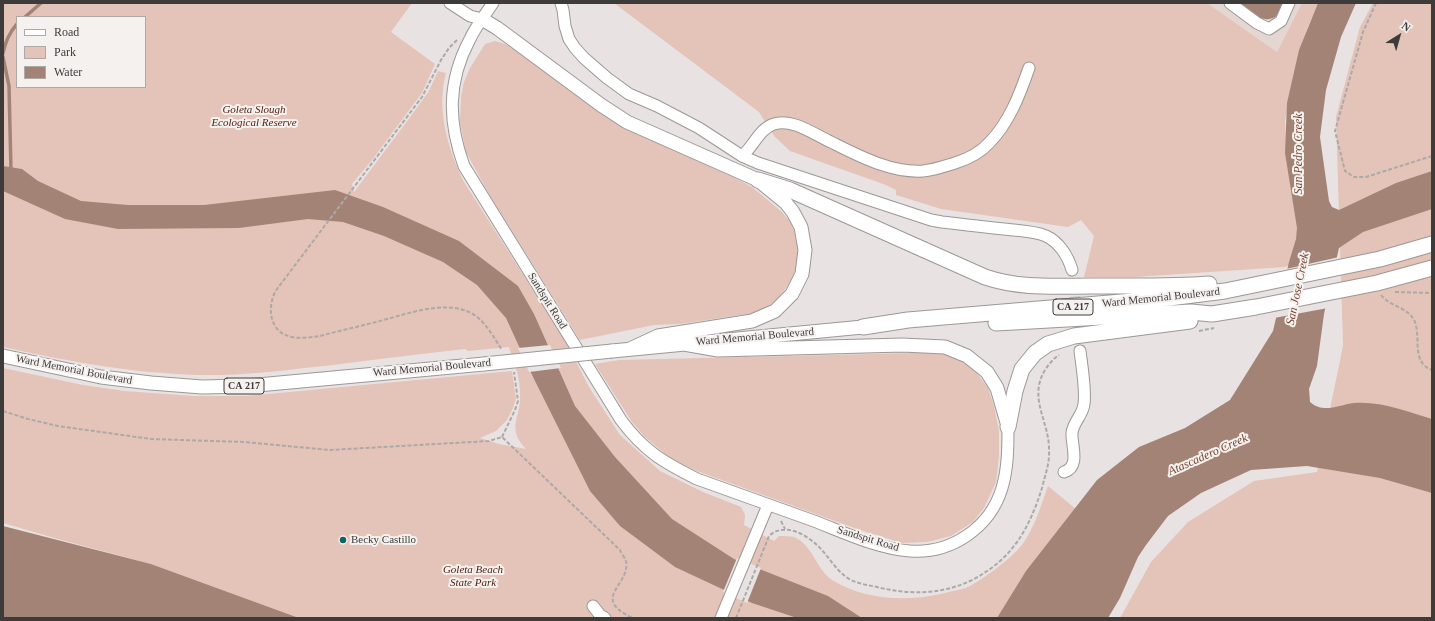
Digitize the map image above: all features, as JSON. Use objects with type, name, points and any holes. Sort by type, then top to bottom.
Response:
[{"type":"highway","points":[[758,180],[790,190],[980,274],[1011,284],[1045,286],[1153,286],[1198,285],[1281,279]]},
{"type":"highway","name":"Ward Memorial Boulevard","points":[[863,327],[908,320],[1176,298],[1238,289],[1380,259],[1432,244]]},
{"type":"highway","name":"Ward Memorial Boulevard","points":[[863,327],[914,327],[1191,312],[1212,314],[1271,304],[1380,291],[1432,268]]},
{"type":"highway","points":[[1008,427],[1015,391],[1022,369],[1035,352],[1048,344],[1074,336],[1193,321],[1212,314]]},
{"type":"main road","points":[[482,19],[497,28],[601,105],[627,122],[758,180],[786,203],[801,227],[805,242],[805,260],[800,280],[792,294],[775,311],[761,318],[743,323],[658,336],[630,349]]},
{"type":"main road","name":"Ward Memorial Boulevard","points":[[3,356],[101,377],[202,387],[247,386],[863,327]]},
{"type":"main road","points":[[684,344],[718,350],[902,345],[945,347],[967,356],[987,372],[997,388],[1008,427]]},
{"type":"street","points":[[450,3],[470,16],[482,19]]},
{"type":"street","name":"Sandspit Road","points":[[493,3],[470,39],[461,60],[454,84],[452,121],[457,146],[464,166],[621,420],[633,437],[656,456],[672,467],[697,479],[768,505],[886,547],[919,551],[945,547],[968,536],[990,513],[1002,487],[1007,465],[1008,427]]},
{"type":"street","points":[[561,3],[569,39],[575,48],[596,68],[629,94],[699,128],[742,156],[758,163],[787,171],[931,220],[1031,232],[1045,236],[1055,242],[1063,252],[1070,263],[1072,270]]},
{"type":"street","points":[[1230,3],[1257,23],[1269,29],[1281,21],[1289,3]]},
{"type":"street","points":[[742,156],[767,128],[774,124],[780,123],[790,124],[801,128],[856,154],[891,167],[912,171],[923,171],[946,166],[970,157],[989,144],[997,134],[1013,106],[1029,68]]},
{"type":"street","points":[[1064,472],[1070,469],[1074,462],[1072,431],[1084,404],[1080,351]]},
{"type":"street","points":[[723,614],[768,505]]},
{"type":"street","points":[[593,606],[600,615],[605,618]]},
{"type":"path","points":[[1376,3],[1363,32],[1335,131],[1345,171],[1354,178],[1366,177],[1432,156]]},
{"type":"path","points":[[460,36],[441,60],[422,97],[378,157],[280,284],[271,301],[270,313],[278,330],[292,338],[303,338],[320,336],[434,308],[454,308],[468,312],[475,316],[486,326],[505,354]]},
{"type":"path","points":[[1380,291],[1382,298],[1412,316],[1415,323],[1418,350],[1423,364],[1426,368],[1432,370]]},
{"type":"path","points":[[1392,293],[1432,293]]},
{"type":"path","points":[[502,437],[518,401],[512,366]]},
{"type":"path","points":[[3,410],[28,419],[58,426],[144,438],[244,442],[330,450],[489,440],[502,437]]},
{"type":"path","points":[[502,437],[620,550],[626,561],[625,570],[614,592],[614,606],[620,612],[633,618]]},
{"type":"path","points":[[737,617],[769,536],[775,532]]},
{"type":"shaded area","points":[[1207,3],[1302,3],[1277,52]]},
{"type":"green space","points":[[3,3],[412,3],[391,32],[435,64],[422,93],[372,160],[352,184],[354,192],[429,91],[438,71],[446,73],[442,101],[445,129],[453,157],[464,182],[566,342],[589,387],[620,435],[660,471],[703,492],[741,507],[745,515],[744,525],[774,541],[779,536],[794,537],[806,546],[822,570],[832,580],[861,593],[891,598],[923,597],[962,589],[968,587],[995,570],[1019,549],[1024,542],[1035,521],[1048,486],[1099,528],[1048,618],[299,618],[151,564],[3,523],[3,368],[83,385],[125,391],[193,396],[247,396],[512,371],[516,399],[513,408],[507,420],[496,431],[480,438],[499,444],[526,449],[516,434],[515,428],[520,401],[520,387],[509,347],[468,351],[465,349],[291,370],[221,375],[193,375],[138,371],[57,358],[3,347]]},
{"type":"green space","points":[[614,3],[1207,3],[1277,52],[1302,3],[1318,3],[1307,29],[1285,121],[1287,155],[1301,222],[1291,265],[1285,267],[1135,277],[1084,277],[1094,236],[1081,220],[1068,227],[941,209],[896,195],[896,190],[886,185],[790,151],[774,136],[759,112]]},
{"type":"green space","points":[[1373,3],[1432,3],[1432,618],[1120,618],[1151,562],[1188,522],[1254,481],[1317,472],[1343,346],[1336,117],[1360,27]]},
{"type":"green space","points":[[495,41],[512,48],[598,111],[623,127],[752,187],[782,212],[791,223],[798,249],[797,265],[792,280],[777,300],[754,313],[680,324],[654,325],[580,340],[489,194],[466,152],[460,122],[461,96],[464,82],[470,68],[485,44]]},
{"type":"green space","points":[[939,353],[960,359],[977,373],[988,388],[994,406],[999,431],[999,456],[996,482],[984,508],[973,522],[951,536],[927,542],[902,543],[860,530],[697,471],[670,458],[644,436],[632,422],[595,364],[619,360]]},
{"type":"water","points":[[1236,3],[1287,3],[1281,12],[1275,17],[1263,19],[1250,13]]},
{"type":"water","points":[[1318,3],[1356,3],[1341,37],[1326,90],[1320,137],[1329,201],[1332,207],[1339,210],[1396,183],[1432,171],[1432,209],[1363,232],[1339,248],[1324,314],[1317,366],[1309,389],[1310,402],[1321,408],[1331,408],[1354,403],[1384,405],[1432,419],[1432,493],[1380,478],[1307,466],[1251,470],[1201,493],[1168,516],[1138,557],[1120,598],[1108,618],[997,618],[1026,571],[1097,480],[1139,447],[1185,428],[1230,400],[1273,331],[1289,262],[1296,239],[1297,228],[1285,153],[1287,103],[1299,50]]},
{"type":"water","points":[[3,166],[22,169],[38,181],[81,201],[128,205],[204,205],[335,190],[383,207],[459,241],[518,286],[534,314],[575,406],[615,457],[672,519],[734,559],[828,596],[862,618],[797,618],[752,603],[675,567],[620,526],[590,491],[534,379],[506,318],[477,285],[443,262],[384,236],[343,222],[308,219],[239,228],[118,229],[65,219],[3,191]]},
{"type":"water","points":[[3,526],[151,564],[299,618],[3,618]]},
{"type":"pier","points":[[1339,257],[1328,308],[1274,318],[1286,269]]},
{"type":"pier","points":[[550,345],[561,368],[529,372],[518,348]]},
{"type":"pier","points":[[737,558],[761,568],[747,603],[723,592]]},
{"type":"waterway","points":[[26,16],[41,3]]},
{"type":"waterway","points":[[3,53],[8,37],[16,25]]},
{"type":"waterway","points":[[3,57],[9,86],[11,171]]},
{"type":"tunnel","points":[[1073,280],[1080,351]]},
{"type":"place","name":"Becky Castillo","points":[[343,540]]},
{"type":"park label","name":"Goleta Slough Ecological Reserve","points":[[254,116]]},
{"type":"park label","name":"Goleta Beach State Park","points":[[473,576]]},
{"type":"water label","name":"San Pedro Creek","points":[[1299,154]]},
{"type":"water label","name":"San Jose Creek","points":[[1298,289]]},
{"type":"water label","name":"Atascadero Creek","points":[[1208,455]]}]
